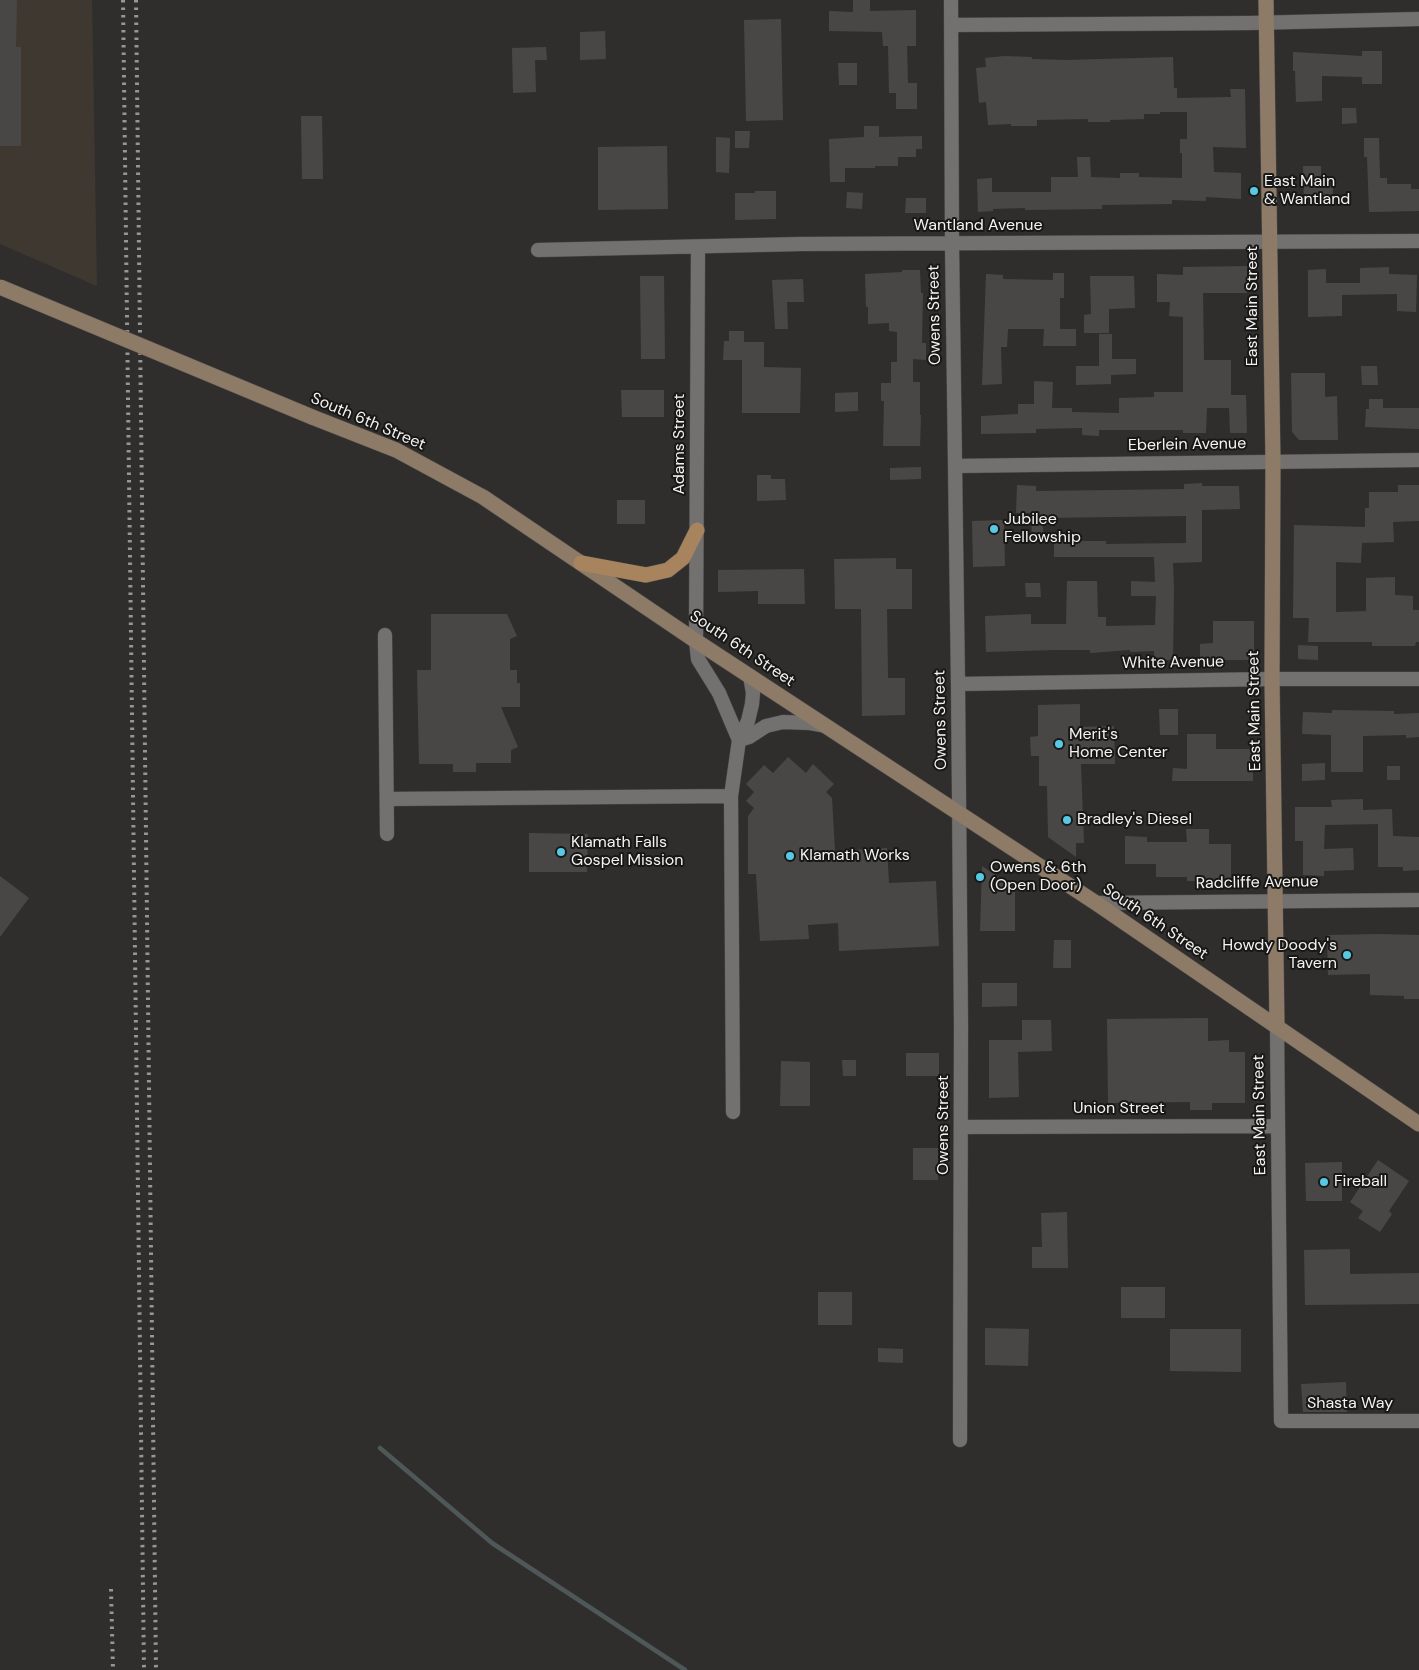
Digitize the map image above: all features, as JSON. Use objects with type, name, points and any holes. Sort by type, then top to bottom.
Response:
[{"type":"main road","name":"East Main Street","points":[[1266,0],[1273,462],[1272,679],[1277,1026]]},
{"type":"main road","name":"South 6th Street","points":[[0,287],[396,450],[483,497],[1096,904],[1419,1124]]},
{"type":"main road","points":[[580,562],[646,575],[668,570],[683,558],[697,530]]},
{"type":"street","name":"Owens Street","points":[[951,0],[961,1126],[960,1440]]},
{"type":"street","points":[[951,25],[1419,19]]},
{"type":"street","name":"Wantland Avenue","points":[[538,250],[801,244],[1419,241]]},
{"type":"street","name":"Adams Street","points":[[698,247],[696,640],[698,659],[719,693],[738,740]]},
{"type":"street","name":"Eberlein Avenue","points":[[955,466],[1419,460]]},
{"type":"street","points":[[385,635],[387,834]]},
{"type":"street","points":[[733,1112],[731,796],[738,740],[748,722],[752,704],[753,693],[750,676]]},
{"type":"street","name":"White Avenue","points":[[958,684],[1272,679],[1419,679]]},
{"type":"street","points":[[738,740],[749,737],[766,726],[783,722],[826,726]]},
{"type":"street","points":[[387,799],[731,796]]},
{"type":"street","name":"Radcliffe Avenue","points":[[1096,904],[1276,900],[1419,900]]},
{"type":"street","name":"East Main Street","points":[[1277,1026],[1281,1421]]},
{"type":"street","name":"Union Street","points":[[961,1126],[1277,1126]]},
{"type":"street","name":"Shasta Way","points":[[1281,1421],[1419,1421]]},
{"type":"shaded area","points":[[0,0],[92,0],[97,286],[0,244]]},
{"type":"building","points":[[0,0],[17,0],[16,47],[21,47],[21,146],[0,146]]},
{"type":"building","points":[[853,0],[870,0],[870,11],[916,10],[916,46],[907,46],[908,83],[917,83],[917,109],[896,109],[896,93],[889,93],[888,46],[883,46],[882,32],[829,31],[829,11],[853,12]]},
{"type":"building","points":[[781,19],[783,120],[746,121],[744,20]]},
{"type":"building","points":[[605,31],[606,59],[580,60],[580,32]]},
{"type":"building","points":[[546,47],[547,60],[535,60],[536,92],[513,93],[512,48]]},
{"type":"building","points":[[1362,51],[1382,51],[1382,84],[1362,84],[1362,77],[1322,76],[1322,101],[1296,102],[1293,52],[1362,56]]},
{"type":"building","points":[[1004,56],[1067,60],[1173,57],[1174,88],[1177,88],[1177,98],[1231,97],[1230,89],[1245,89],[1246,148],[1213,147],[1214,172],[1241,173],[1241,199],[1206,197],[1206,201],[1172,200],[1172,204],[1102,205],[1102,209],[1025,210],[1025,208],[993,209],[993,211],[978,212],[977,179],[992,178],[992,192],[1051,192],[1051,177],[1078,177],[1077,157],[1090,157],[1091,177],[1120,178],[1120,173],[1139,173],[1139,177],[1182,178],[1180,139],[1187,139],[1187,112],[1144,114],[1144,119],[1110,120],[1110,122],[1088,122],[1088,119],[1037,120],[1037,126],[988,125],[986,102],[979,103],[976,68],[986,67],[985,58]]},
{"type":"building","points":[[838,63],[857,63],[857,85],[839,85]]},
{"type":"building","points":[[1342,108],[1356,108],[1357,123],[1342,124]]},
{"type":"building","points":[[301,116],[322,116],[323,179],[302,179]]},
{"type":"building","points":[[864,126],[879,126],[879,137],[922,136],[922,149],[916,149],[916,157],[898,157],[898,166],[845,168],[845,182],[830,182],[829,139],[864,137]]},
{"type":"building","points":[[735,131],[750,131],[749,148],[735,148]]},
{"type":"building","points":[[716,137],[730,138],[729,173],[716,172]]},
{"type":"building","points":[[1364,138],[1379,138],[1380,178],[1387,178],[1387,184],[1411,184],[1411,189],[1419,189],[1419,211],[1369,212],[1367,157],[1364,157]]},
{"type":"building","points":[[667,146],[668,209],[598,210],[598,147]]},
{"type":"building","points":[[1303,166],[1321,166],[1321,183],[1333,182],[1333,203],[1304,203]]},
{"type":"building","points":[[755,191],[776,191],[776,219],[735,220],[735,193],[755,193]]},
{"type":"building","points":[[847,192],[863,193],[862,209],[846,208]]},
{"type":"building","points":[[906,198],[926,198],[926,213],[905,213]]},
{"type":"building","points":[[1247,266],[1247,293],[1203,293],[1204,360],[1231,360],[1231,395],[1246,395],[1247,433],[1230,433],[1229,408],[1207,408],[1206,433],[1183,433],[1183,430],[1099,430],[1099,436],[1082,435],[1082,428],[1036,429],[1036,433],[981,434],[981,416],[1018,414],[1018,404],[1034,404],[1034,381],[1053,382],[1052,408],[1072,408],[1072,412],[1119,413],[1119,398],[1154,397],[1154,392],[1183,392],[1183,317],[1169,316],[1170,302],[1157,302],[1157,274],[1183,275],[1183,267]]},
{"type":"building","points":[[1389,267],[1389,274],[1417,275],[1416,312],[1397,311],[1397,294],[1342,295],[1342,316],[1308,317],[1308,270],[1326,269],[1326,283],[1360,283],[1360,268]]},
{"type":"building","points":[[902,270],[920,270],[921,293],[923,293],[922,343],[926,343],[926,360],[913,359],[913,382],[920,382],[920,446],[883,446],[884,401],[881,401],[881,383],[891,383],[891,362],[897,362],[897,332],[889,331],[889,323],[868,324],[865,274],[902,272]]},
{"type":"building","points":[[1053,273],[1064,273],[1064,298],[1060,298],[1060,329],[1076,329],[1076,346],[1043,346],[1044,329],[1008,329],[1007,347],[1001,347],[1002,384],[982,385],[986,274],[1003,275],[1003,279],[1053,280]]},
{"type":"building","points":[[640,276],[664,276],[665,359],[641,359]]},
{"type":"building","points":[[1090,276],[1134,276],[1135,308],[1109,309],[1109,333],[1084,333],[1084,315],[1091,314]]},
{"type":"building","points":[[803,279],[804,302],[787,302],[788,329],[775,329],[772,280]]},
{"type":"building","points":[[729,331],[744,331],[744,342],[764,342],[764,367],[801,368],[800,413],[742,413],[742,360],[723,360],[724,341],[729,341]]},
{"type":"building","points":[[1099,334],[1112,334],[1112,359],[1136,359],[1136,374],[1111,375],[1111,384],[1076,385],[1076,366],[1099,366]]},
{"type":"building","points":[[1361,366],[1377,366],[1378,385],[1362,385]]},
{"type":"building","points":[[1291,373],[1325,373],[1325,397],[1337,396],[1338,440],[1299,440],[1292,432]]},
{"type":"building","points":[[621,390],[664,390],[664,417],[622,417]]},
{"type":"building","points":[[858,392],[858,411],[835,412],[835,393]]},
{"type":"building","points":[[1369,399],[1383,399],[1383,408],[1419,408],[1419,429],[1365,427],[1366,409],[1369,409]]},
{"type":"building","points":[[921,467],[921,479],[890,480],[890,468]]},
{"type":"building","points":[[757,475],[771,475],[771,479],[785,479],[786,500],[757,501]]},
{"type":"building","points":[[1202,483],[1202,486],[1239,486],[1240,509],[1202,510],[1202,562],[1173,563],[1173,660],[1154,660],[1154,651],[1130,652],[1130,650],[1090,653],[1090,650],[986,652],[985,616],[1031,614],[1031,624],[1066,624],[1067,581],[1097,581],[1098,617],[1106,617],[1106,626],[1155,625],[1156,596],[1131,596],[1131,581],[1155,582],[1154,557],[1054,557],[1054,541],[1106,541],[1106,544],[1186,543],[1186,516],[1042,518],[1044,540],[1032,541],[1031,513],[1016,513],[1017,485],[1036,486],[1036,491],[1184,489],[1184,484]]},
{"type":"building","points":[[1398,485],[1419,485],[1419,521],[1393,522],[1394,542],[1362,543],[1361,563],[1336,562],[1336,612],[1366,611],[1366,578],[1395,577],[1395,595],[1413,596],[1413,610],[1419,610],[1419,642],[1416,642],[1415,646],[1372,646],[1372,642],[1308,642],[1309,618],[1293,618],[1294,525],[1365,527],[1365,508],[1369,508],[1369,492],[1398,492]]},
{"type":"building","points":[[617,500],[645,500],[645,524],[617,524]]},
{"type":"building","points":[[1004,520],[1005,566],[973,567],[972,521]]},
{"type":"building","points":[[896,558],[896,569],[912,569],[912,609],[887,609],[888,678],[905,678],[905,715],[862,716],[861,609],[835,609],[834,559]]},
{"type":"building","points":[[804,569],[805,604],[758,604],[758,591],[718,592],[718,570]]},
{"type":"building","points":[[1025,583],[1040,583],[1041,597],[1026,597]]},
{"type":"building","points":[[431,614],[507,614],[517,636],[510,639],[510,670],[517,670],[517,683],[520,683],[520,707],[501,707],[518,747],[511,750],[511,763],[476,763],[476,772],[453,772],[453,764],[419,764],[417,670],[431,670]]},
{"type":"building","points":[[1213,621],[1254,621],[1254,660],[1200,660],[1200,644],[1213,643]]},
{"type":"building","points":[[1298,645],[1318,646],[1318,660],[1298,659]]},
{"type":"building","points":[[1080,704],[1080,727],[1114,726],[1115,764],[1081,764],[1084,843],[1076,843],[1076,857],[1048,837],[1047,786],[1039,786],[1039,756],[1031,756],[1030,737],[1038,736],[1038,705]]},
{"type":"building","points":[[1159,709],[1178,709],[1178,735],[1160,735]]},
{"type":"building","points":[[1332,710],[1394,711],[1394,714],[1419,713],[1419,737],[1406,738],[1406,735],[1363,736],[1363,772],[1331,772],[1331,735],[1302,734],[1303,712],[1332,713]]},
{"type":"building","points":[[1187,734],[1216,734],[1216,749],[1253,749],[1253,781],[1172,781],[1173,768],[1187,769]]},
{"type":"building","points":[[788,757],[806,773],[813,764],[834,784],[826,792],[832,798],[835,851],[887,848],[889,883],[936,881],[939,946],[839,951],[838,923],[808,925],[809,939],[760,941],[756,874],[748,874],[748,816],[754,808],[746,801],[754,792],[746,784],[764,765],[773,773]]},
{"type":"building","points":[[1325,763],[1325,780],[1302,781],[1302,764]]},
{"type":"building","points":[[1387,766],[1400,766],[1400,780],[1387,780]]},
{"type":"building","points":[[1363,799],[1363,810],[1392,809],[1393,836],[1419,837],[1419,870],[1403,871],[1403,867],[1378,867],[1378,824],[1325,825],[1324,849],[1353,848],[1354,870],[1324,871],[1324,876],[1303,875],[1303,841],[1295,841],[1295,807],[1332,807],[1331,800]]},
{"type":"building","points":[[1186,829],[1209,829],[1209,844],[1231,844],[1231,881],[1187,881],[1187,877],[1156,877],[1156,864],[1125,864],[1125,836],[1147,837],[1147,842],[1187,842]]},
{"type":"building","points":[[529,833],[588,834],[587,872],[529,872]]},
{"type":"building","points":[[982,866],[1015,888],[1015,931],[980,931]]},
{"type":"building","points":[[0,876],[29,898],[0,937]]},
{"type":"building","points":[[1327,935],[1419,935],[1419,999],[1404,999],[1404,996],[1370,995],[1370,974],[1328,975]]},
{"type":"building","points":[[1054,940],[1071,940],[1071,968],[1053,968]]},
{"type":"building","points":[[982,983],[1017,983],[1017,1006],[982,1007]]},
{"type":"building","points":[[1208,1018],[1208,1041],[1229,1040],[1229,1052],[1245,1052],[1245,1103],[1212,1103],[1212,1110],[1190,1110],[1190,1102],[1108,1103],[1107,1019]]},
{"type":"building","points":[[1022,1020],[1051,1020],[1052,1051],[1018,1052],[1019,1097],[989,1098],[989,1040],[1022,1040]]},
{"type":"building","points":[[906,1053],[939,1053],[939,1076],[906,1076]]},
{"type":"building","points":[[842,1060],[856,1060],[856,1076],[843,1076]]},
{"type":"building","points":[[781,1061],[810,1062],[810,1106],[780,1106]]},
{"type":"building","points":[[913,1148],[938,1148],[938,1180],[913,1180]]},
{"type":"building","points":[[1378,1160],[1409,1181],[1389,1211],[1392,1214],[1380,1232],[1358,1218],[1363,1211],[1350,1202]]},
{"type":"building","name":"Fireball","points":[[1342,1162],[1342,1201],[1306,1201],[1305,1163]]},
{"type":"building","points":[[1067,1212],[1068,1268],[1032,1268],[1032,1247],[1042,1247],[1041,1213]]},
{"type":"building","points":[[1350,1249],[1350,1274],[1419,1273],[1419,1304],[1305,1305],[1304,1250]]},
{"type":"building","points":[[1121,1287],[1165,1287],[1165,1318],[1121,1318]]},
{"type":"building","points":[[818,1292],[852,1292],[852,1325],[818,1325]]},
{"type":"building","points":[[985,1328],[1029,1329],[1028,1366],[985,1365]]},
{"type":"building","points":[[1170,1329],[1241,1329],[1241,1372],[1170,1371]]},
{"type":"building","points":[[878,1348],[903,1349],[903,1363],[878,1362]]},
{"type":"building","points":[[1346,1382],[1347,1412],[1303,1412],[1301,1384]]},
{"type":"waterway","points":[[380,1448],[492,1543],[685,1670]]},
{"type":"railway","points":[[123,0],[144,1670]]},
{"type":"railway","points":[[136,0],[156,1670]]},
{"type":"railway","points":[[111,1589],[113,1670]]},
{"type":"place","name":"East Main & Wantland","points":[[1254,191]]},
{"type":"place","name":"Jubilee Fellowship","points":[[994,529]]},
{"type":"place","name":"Merit's Home Center","points":[[1059,744]]},
{"type":"place","name":"Bradley's Diesel","points":[[1067,820]]},
{"type":"place","name":"Klamath Falls Gospel Mission","points":[[561,852]]},
{"type":"place","name":"Klamath Works","points":[[790,856]]},
{"type":"place","name":"Owens & 6th (Open Door)","points":[[980,877]]},
{"type":"place","name":"Howdy Doody's Tavern","points":[[1347,955]]},
{"type":"place","name":"Fireball","points":[[1324,1182]]}]
